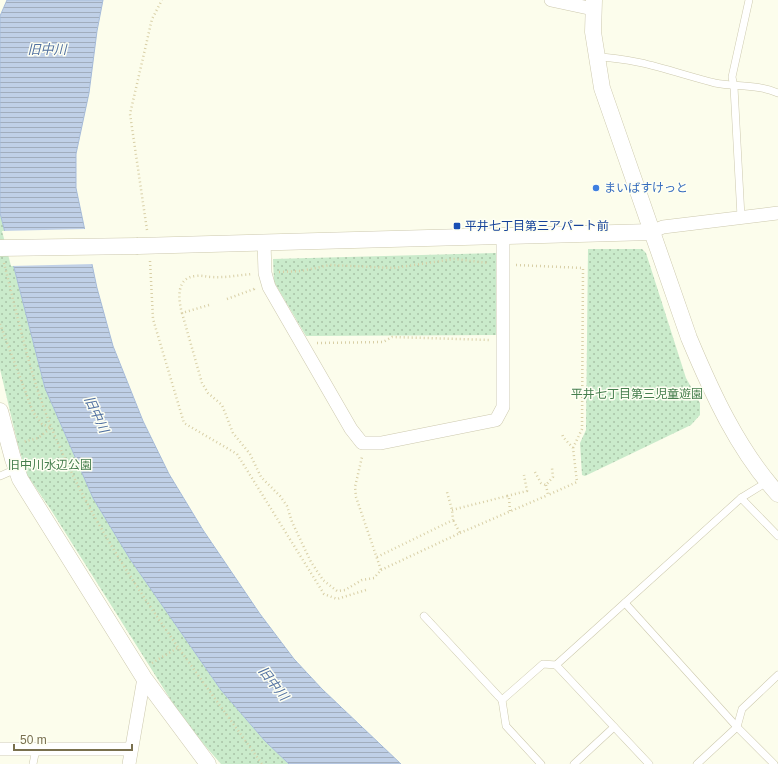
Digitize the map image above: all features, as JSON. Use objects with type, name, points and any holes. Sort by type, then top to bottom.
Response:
[{"type":"street","points":[[551,0],[593,5],[593,32],[602,88],[651,232],[703,373],[738,438],[767,482],[778,494]]},
{"type":"street","points":[[2,254],[144,246],[651,232],[663,226],[778,213]]},
{"type":"street","points":[[264,242],[258,273],[269,287],[351,429],[362,443],[381,443],[496,420],[503,408],[503,340],[509,264],[503,236]]},
{"type":"street","points":[[0,411],[20,479],[144,678],[208,764]]},
{"type":"street","points":[[129,764],[144,678]]},
{"type":"street","points":[[0,749],[131,749]]},
{"type":"lane","points":[[741,217],[734,84],[732,77],[750,0]]},
{"type":"lane","points":[[596,57],[611,57],[653,64],[717,83],[734,84],[778,93]]},
{"type":"lane","points":[[0,476],[16,468]]},
{"type":"lane","points":[[556,665],[741,498],[767,482]]},
{"type":"lane","points":[[741,498],[778,536]]},
{"type":"lane","points":[[625,603],[737,727],[774,764]]},
{"type":"lane","points":[[424,616],[502,700],[506,726],[541,764]]},
{"type":"lane","points":[[502,700],[543,664],[556,665],[649,764]]},
{"type":"lane","points":[[698,764],[737,727],[742,710],[778,675]]},
{"type":"lane","points":[[574,764],[614,726]]},
{"type":"lane","points":[[33,764],[36,749]]},
{"type":"path","points":[[162,0],[152,19],[130,114],[153,319],[184,423],[237,454],[324,594],[337,599],[366,590]]},
{"type":"path","points":[[2,254],[33,374],[51,428],[81,492],[141,592],[262,764]]},
{"type":"path","points":[[454,259],[481,263],[509,264],[583,268],[582,430],[573,448],[577,482],[460,533],[381,570],[374,578],[362,580],[345,590],[337,591],[323,580],[311,562],[292,522],[287,506],[280,496],[261,478],[250,454],[233,433],[222,405],[208,393],[202,383],[179,298],[180,288],[184,280],[194,276],[212,277],[301,271],[330,265],[394,268],[454,259]]},
{"type":"path","points":[[509,264],[515,272]]},
{"type":"path","points":[[252,278],[258,273]]},
{"type":"path","points":[[253,283],[254,289],[258,295]]},
{"type":"path","points":[[227,299],[254,289]]},
{"type":"path","points":[[182,313],[209,305]]},
{"type":"path","points":[[0,324],[33,412],[42,424],[51,428]]},
{"type":"path","points":[[304,348],[324,342],[383,342],[392,338],[503,340]]},
{"type":"path","points":[[22,442],[38,438],[51,428]]},
{"type":"path","points":[[562,433],[563,437],[573,448]]},
{"type":"path","points":[[357,453],[362,456],[369,456]]},
{"type":"path","points":[[362,456],[355,487],[356,497],[381,570]]},
{"type":"path","points":[[546,485],[553,477],[552,468]]},
{"type":"path","points":[[535,472],[537,479],[546,485],[548,495]]},
{"type":"path","points":[[452,510],[454,508],[527,491],[524,475]]},
{"type":"path","points":[[447,492],[453,520],[460,533]]},
{"type":"path","points":[[507,496],[509,498],[510,511]]},
{"type":"path","points":[[377,557],[453,520]]},
{"type":"path","points":[[152,663],[179,647]]},
{"type":"green space","name":"旧中川水辺公園","points":[[0,213],[45,388],[93,498],[130,559],[221,690],[265,741],[289,764],[221,764],[186,724],[51,510],[27,475],[18,445],[0,369]]},
{"type":"green space","name":"平井七丁目第三児童遊園","points":[[588,249],[642,249],[646,253],[686,378],[700,403],[700,415],[691,425],[585,476],[582,475],[580,443],[586,430]]},
{"type":"green space","points":[[496,253],[496,335],[306,336],[274,282],[273,259]]},
{"type":"water","name":"旧中川","points":[[7,0],[103,0],[97,31],[89,93],[76,154],[76,188],[97,288],[113,346],[143,421],[169,474],[203,530],[260,614],[294,659],[322,689],[401,764],[289,764],[265,741],[221,690],[130,559],[93,498],[45,388],[0,213],[0,16]]},
{"type":"pier","points":[[86,229],[94,264],[11,266],[2,231]]},
{"type":"place","name":"まいばすけっと","points":[[596,188]]},
{"type":"place","name":"平井七丁目第三アパート前","points":[[457,226]]}]
